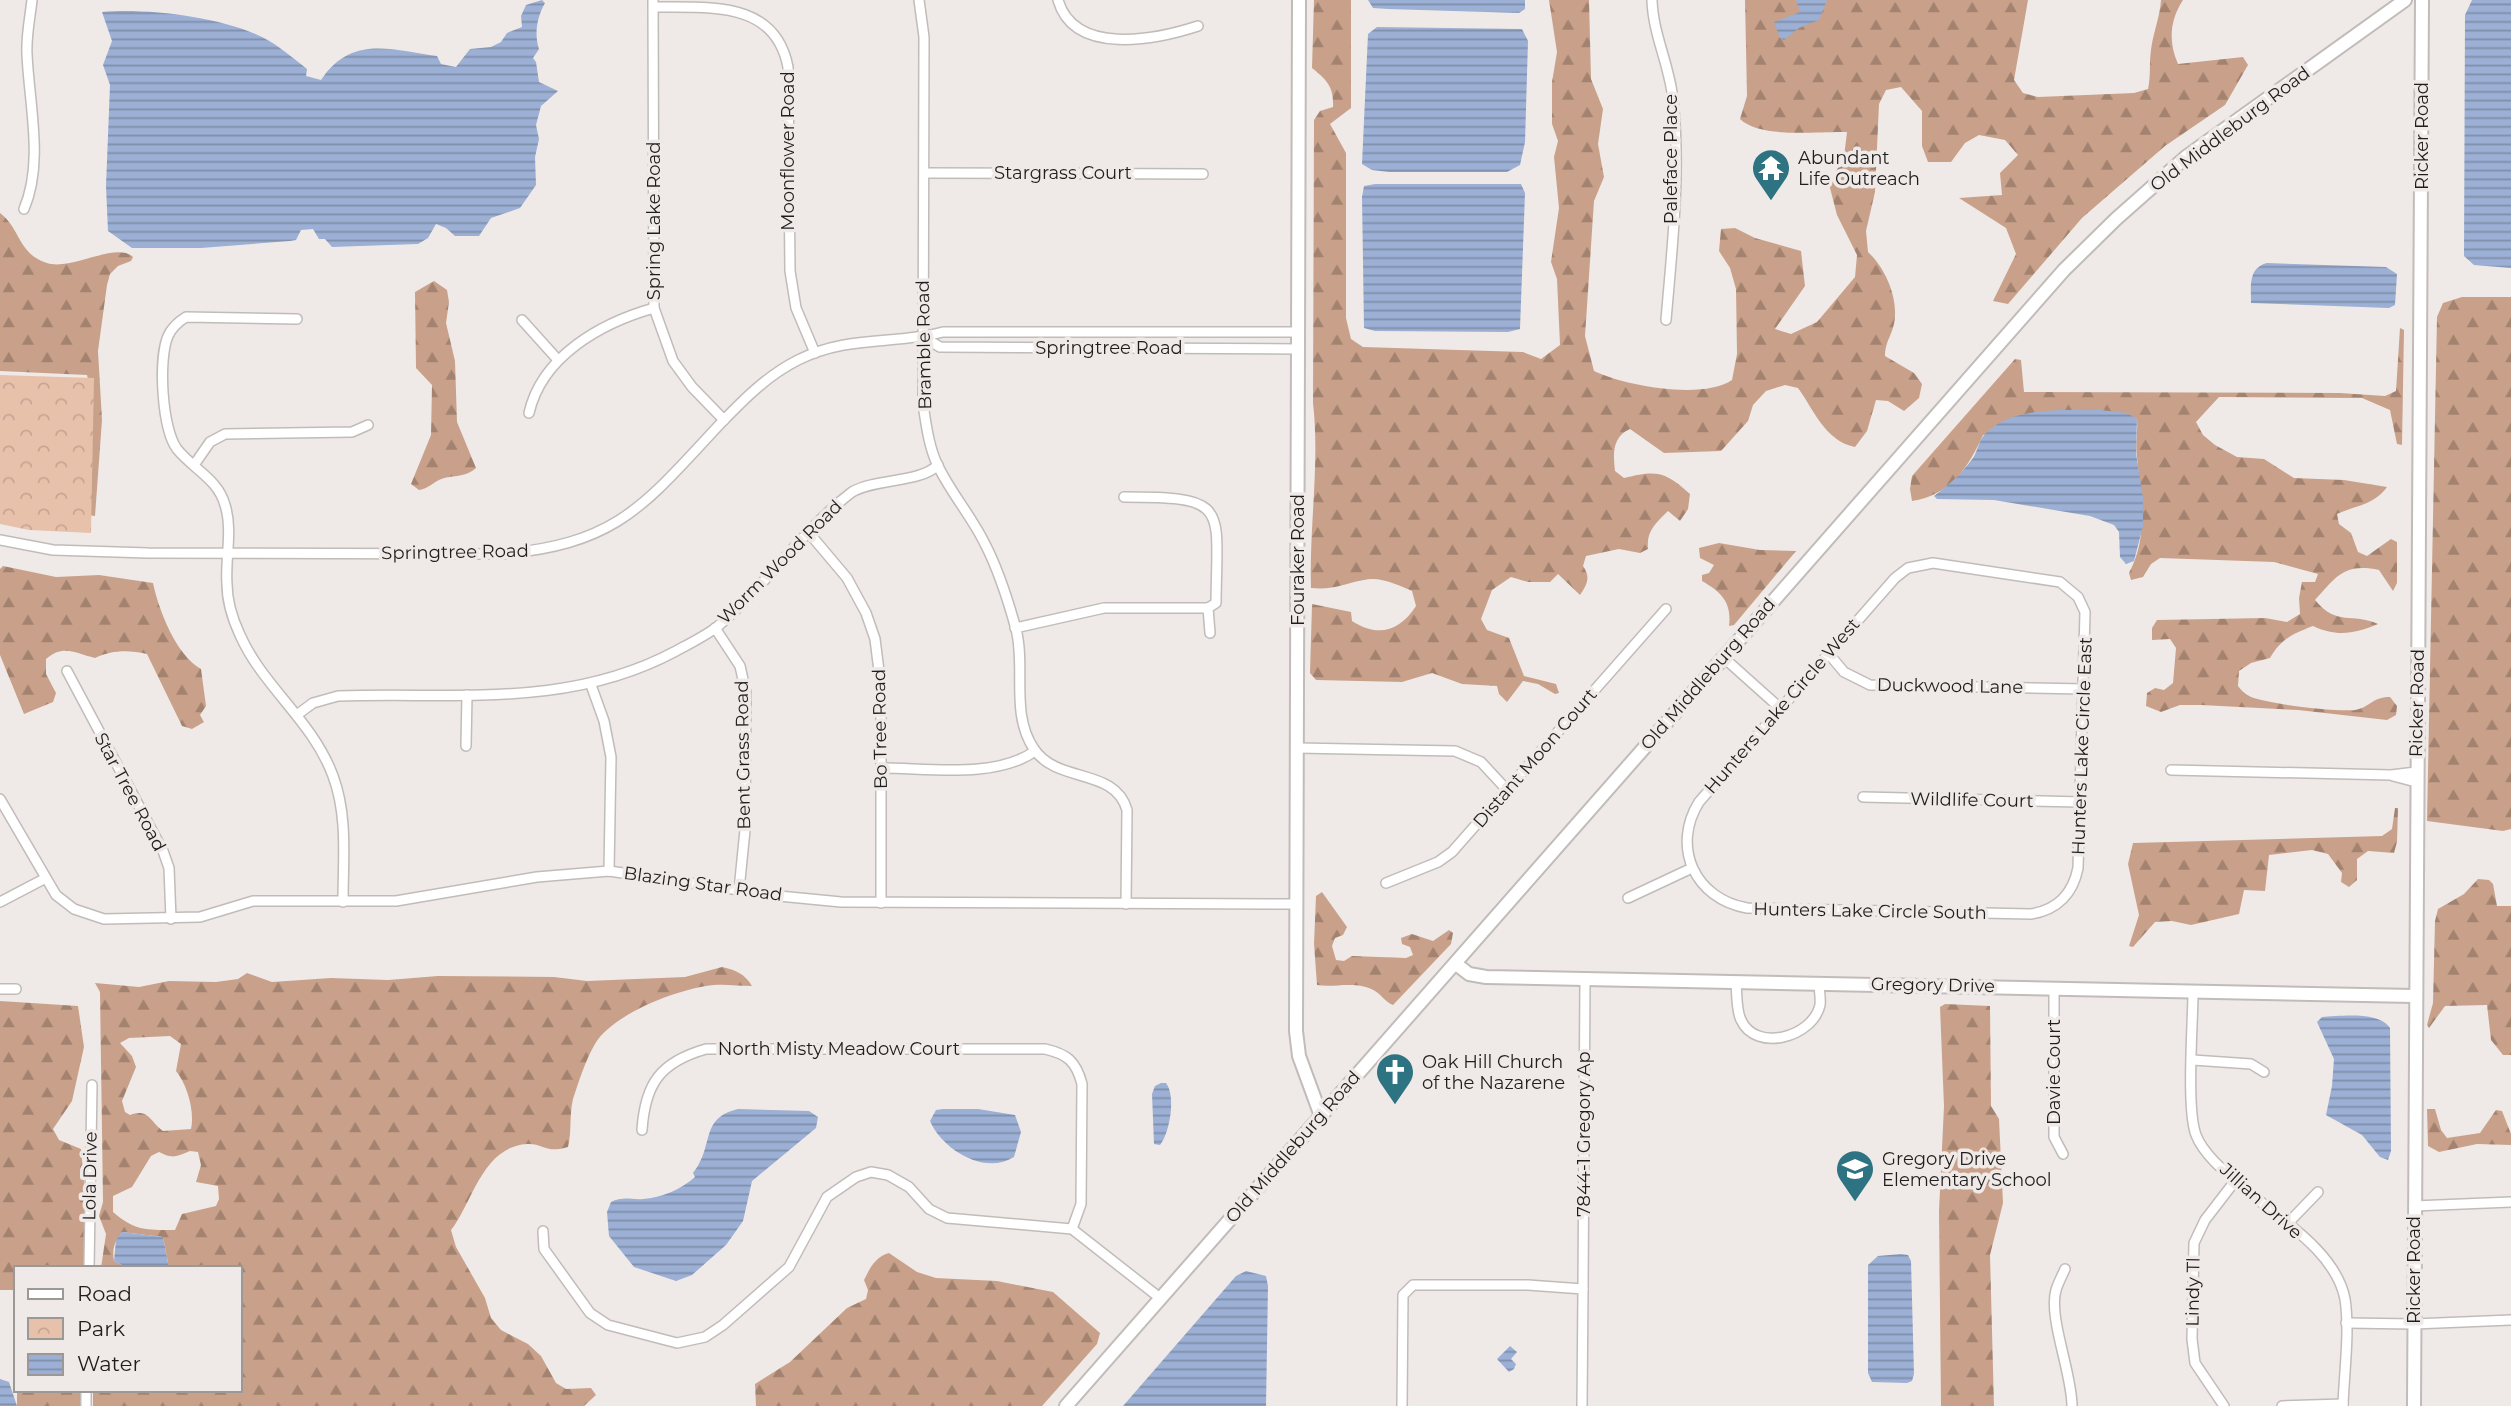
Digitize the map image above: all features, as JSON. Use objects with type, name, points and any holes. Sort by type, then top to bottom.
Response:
[{"type":"main road","name":"Fouraker Road","points":[[1299,0],[1296,1031],[1299,1056],[1321,1116]]},
{"type":"main road","name":"Old Middleburg Road","points":[[1066,1406],[2064,270],[2186,157],[2405,0]]},
{"type":"main road","name":"Ricker Road","points":[[2414,1406],[2414,996],[2422,0]]},
{"type":"main road","name":"Gregory Drive","points":[[1456,964],[1469,974],[1486,977],[2414,996]]},
{"type":"street","points":[[24,209],[32,191],[34,126],[27,49],[33,0]]},
{"type":"street","name":"Bramble Road","points":[[919,0],[924,37],[923,404],[938,466],[985,543],[1000,578],[1015,628],[1021,666],[1021,718],[1035,751]]},
{"type":"street","points":[[1058,0],[1071,26],[1087,35],[1170,35],[1198,26]]},
{"type":"street","name":"Paleface Place","points":[[1652,0],[1656,31],[1671,87],[1675,124],[1665,320]]},
{"type":"street","name":"Spring Lake Road","points":[[654,4],[654,308],[673,361],[692,387],[724,420]]},
{"type":"street","name":"Moonflower Road","points":[[654,4],[747,11],[768,27],[784,50],[788,67],[790,271],[796,308],[815,353]]},
{"type":"street","name":"Stargrass Court","points":[[923,173],[1203,174]]},
{"type":"street","points":[[528,413],[533,393],[558,360],[606,327],[654,308]]},
{"type":"street","points":[[298,319],[186,317],[173,328],[165,353],[166,422],[178,450],[210,479],[226,506],[226,584],[239,633],[275,688],[298,714],[318,743],[341,799],[343,902]]},
{"type":"street","points":[[522,320],[558,360]]},
{"type":"street","name":"Springtree Road","points":[[0,540],[53,550],[228,554],[501,554],[575,543],[604,531],[646,502],[724,420],[774,374],[815,353],[856,341],[955,332],[1297,332]]},
{"type":"street","name":"Springtree Road","points":[[923,337],[940,347],[1298,349]]},
{"type":"street","points":[[194,465],[211,442],[225,434],[352,432],[369,425]]},
{"type":"street","name":"Worm Wood Road","points":[[298,714],[313,704],[338,695],[527,695],[591,685],[657,662],[715,628],[838,503],[860,487],[887,479],[912,477],[938,466]]},
{"type":"street","points":[[1015,628],[1104,608],[1208,608],[1216,603],[1217,531],[1210,511],[1196,500],[1177,496],[1124,497]]},
{"type":"street","name":"Bo Tree Road","points":[[809,533],[847,578],[866,613],[874,639],[881,687],[881,903]]},
{"type":"street","name":"Hunters Lake Circle West","points":[[1692,868],[1686,839],[1693,811],[1895,578],[1917,564],[1933,562],[2048,579],[2072,590]]},
{"type":"street","name":"Hunters Lake Circle East","points":[[2061,902],[2075,881],[2081,802],[2086,621],[2078,597],[2072,590]]},
{"type":"street","points":[[1208,608],[1210,633]]},
{"type":"street","name":"Distant Moon Court","points":[[1386,883],[1447,857],[1666,609]]},
{"type":"street","name":"Bent Grass Road","points":[[715,628],[740,666],[746,693],[745,830],[738,890]]},
{"type":"street","name":"Duckwood Lane","points":[[1828,653],[1844,673],[1870,685],[2084,689]]},
{"type":"street","points":[[1723,657],[1780,708]]},
{"type":"street","name":"Star Tree Road","points":[[67,671],[163,851],[169,868],[171,919]]},
{"type":"street","points":[[591,685],[604,722],[611,757],[610,871]]},
{"type":"street","points":[[466,746],[467,695]]},
{"type":"street","points":[[1297,748],[1455,751],[1481,762],[1507,790]]},
{"type":"street","points":[[882,768],[993,768],[1024,759],[1035,751],[1055,768],[1112,786],[1125,801],[1127,810],[1126,904]]},
{"type":"street","points":[[2171,770],[2416,777]]},
{"type":"street","name":"Wildlife Court","points":[[1863,797],[2081,802]]},
{"type":"street","points":[[0,799],[44,879],[0,902]]},
{"type":"street","points":[[1628,898],[1692,868]]},
{"type":"street","name":"Hunters Lake Circle South","points":[[1692,868],[1710,893],[1721,900],[1746,908],[2031,914],[2061,902]]},
{"type":"street","name":"Blazing Star Road","points":[[44,879],[56,895],[74,909],[104,919],[200,917],[253,901],[343,902],[429,898],[537,877],[610,871],[807,899],[881,903],[1296,904]]},
{"type":"street","name":"7844-1 Gregory Ap","points":[[1582,1406],[1585,979]]},
{"type":"street","points":[[1736,982],[1740,1020],[1764,1038],[1786,1038],[1814,1018],[1820,1006],[1819,983]]},
{"type":"street","name":"Davie Court","points":[[2054,988],[2054,1137],[2063,1154]]},
{"type":"street","points":[[0,989],[16,989]]},
{"type":"street","name":"Jillian Drive","points":[[2193,991],[2196,1135],[2205,1149],[2235,1181],[2287,1224],[2335,1272],[2344,1298],[2346,1323],[2343,1405]]},
{"type":"street","name":"North Misty Meadow Court","points":[[642,1130],[644,1102],[658,1076],[685,1055],[706,1049],[1045,1049],[1071,1059],[1078,1069],[1082,1084],[1081,1204],[1072,1229]]},
{"type":"street","points":[[2193,1060],[2251,1064],[2264,1072]]},
{"type":"street","name":"Lola Drive","points":[[89,1266],[92,1084]]},
{"type":"street","points":[[543,1231],[544,1249],[590,1313],[608,1325],[677,1343],[705,1337],[723,1325],[789,1267],[827,1197],[843,1184],[871,1172],[899,1180],[929,1209],[947,1218],[1072,1229],[1160,1298]]},
{"type":"street","name":"Lindy Tl","points":[[2224,1406],[2194,1363],[2194,1242],[2206,1220],[2235,1181]]},
{"type":"street","points":[[2287,1224],[2318,1192]]},
{"type":"street","points":[[2414,1206],[2511,1202]]},
{"type":"street","points":[[2065,1269],[2055,1292],[2057,1321],[2070,1371],[2072,1406]]},
{"type":"street","points":[[1402,1406],[1403,1295],[1408,1287],[1528,1285],[1583,1289]]},
{"type":"street","points":[[2346,1323],[2414,1324],[2511,1320]]},
{"type":"street","points":[[2282,1406],[2343,1405]]},
{"type":"green space","points":[[1314,0],[1351,0],[1351,108],[1330,124],[1346,153],[1346,318],[1351,339],[1363,347],[1523,352],[1541,359],[1560,345],[1557,279],[1551,262],[1559,208],[1554,157],[1558,141],[1552,124],[1552,82],[1557,52],[1549,0],[1589,0],[1591,79],[1603,109],[1598,144],[1604,177],[1594,201],[1585,336],[1594,371],[1625,382],[1664,389],[1703,389],[1732,380],[1737,354],[1736,289],[1730,268],[1719,251],[1721,229],[1735,228],[1755,238],[1801,251],[1805,286],[1775,329],[1791,334],[1817,322],[1855,277],[1857,255],[1837,215],[1829,184],[1844,157],[1847,132],[1775,132],[1749,125],[1740,119],[1747,96],[1745,0],[2028,0],[2014,80],[2023,93],[2038,97],[2134,93],[2148,89],[2151,50],[2161,0],[2183,0],[2175,15],[2172,31],[2178,64],[2243,57],[2248,65],[2225,105],[2165,146],[2082,218],[2008,304],[1993,301],[2016,254],[2006,228],[1959,198],[2002,195],[2000,173],[2018,155],[2005,140],[1979,135],[1965,143],[1951,162],[1928,162],[1922,146],[1922,111],[1901,87],[1886,90],[1879,104],[1875,192],[1866,231],[1868,252],[1890,285],[1895,305],[1894,324],[1885,356],[1914,373],[1922,384],[1919,398],[1904,411],[1888,401],[1876,400],[1867,431],[1855,447],[1845,444],[1828,431],[1798,388],[1785,385],[1766,391],[1753,405],[1748,421],[1721,451],[1664,453],[1630,429],[1624,432],[1615,447],[1615,471],[1624,478],[1652,473],[1667,477],[1690,494],[1688,509],[1680,521],[1668,511],[1650,532],[1648,549],[1640,553],[1619,549],[1586,556],[1583,566],[1587,581],[1580,595],[1558,574],[1550,582],[1528,582],[1511,577],[1492,590],[1481,619],[1487,630],[1509,638],[1524,676],[1556,684],[1559,693],[1555,694],[1538,684],[1523,681],[1507,702],[1499,694],[1497,686],[1462,684],[1432,673],[1402,682],[1316,680],[1310,673],[1312,604],[1351,612],[1352,621],[1379,630],[1396,626],[1410,615],[1416,606],[1412,591],[1383,580],[1370,579],[1333,587],[1311,588],[1315,472],[1314,120],[1320,111],[1333,107],[1329,84],[1312,68]]},
{"type":"green space","points":[[0,213],[7,219],[30,254],[47,263],[69,263],[116,252],[133,257],[110,274],[107,285],[98,351],[102,420],[95,516],[88,515],[90,388],[87,375],[0,371]]},
{"type":"green space","points":[[434,281],[447,290],[449,302],[446,323],[455,361],[457,422],[476,468],[467,474],[439,480],[419,490],[411,484],[431,435],[432,385],[416,368],[415,292]]},
{"type":"green space","points":[[2462,297],[2511,297],[2511,829],[2503,831],[2427,821],[2437,317],[2443,303]]},
{"type":"green space","points":[[2400,328],[2404,330],[2402,445],[2397,444],[2390,410],[2362,398],[2219,397],[2196,422],[2203,435],[2215,445],[2237,457],[2264,459],[2294,478],[2344,480],[2387,487],[2377,498],[2337,514],[2339,524],[2351,533],[2358,552],[2367,556],[2391,539],[2397,542],[2397,583],[2393,591],[2379,570],[2357,568],[2342,573],[2315,600],[2330,613],[2378,624],[2346,633],[2330,632],[2313,626],[2299,632],[2283,642],[2270,658],[2251,663],[2239,671],[2238,686],[2247,695],[2260,700],[2333,710],[2355,710],[2390,697],[2397,706],[2396,715],[2387,720],[2298,710],[2201,705],[2180,705],[2161,712],[2146,706],[2147,693],[2155,688],[2164,690],[2173,683],[2176,648],[2170,639],[2152,640],[2152,628],[2157,620],[2265,618],[2287,622],[2300,614],[2302,582],[2315,582],[2318,574],[2274,562],[2160,558],[2151,564],[2143,577],[2131,580],[2129,573],[2139,545],[2142,516],[2136,452],[2137,419],[2103,412],[2082,413],[1983,435],[1956,478],[1937,493],[1912,501],[1912,476],[2015,359],[2021,360],[2024,392],[2340,393],[2385,396],[2396,391]]},
{"type":"green space","points":[[0,375],[94,378],[91,533],[29,530],[0,524]]},
{"type":"green space","points":[[1719,543],[1760,550],[1796,551],[1734,625],[1729,626],[1729,610],[1724,599],[1702,581],[1702,575],[1709,573],[1714,565],[1700,558],[1699,548]]},
{"type":"green space","points":[[3,566],[56,577],[99,575],[153,583],[164,619],[176,643],[201,669],[206,706],[200,715],[204,722],[192,729],[182,726],[147,654],[127,651],[108,653],[95,658],[69,651],[52,654],[46,659],[46,674],[56,693],[53,702],[24,714],[0,655],[0,569]]},
{"type":"green space","points":[[2395,808],[2398,808],[2394,853],[2368,851],[2357,859],[2357,880],[2349,887],[2341,882],[2342,873],[2328,854],[2312,850],[2269,855],[2265,891],[2244,890],[2239,914],[2191,925],[2172,921],[2155,922],[2133,947],[2129,946],[2139,915],[2128,864],[2133,843],[2382,836],[2392,829]]},
{"type":"green space","points":[[2478,879],[2489,880],[2493,884],[2497,906],[2511,906],[2511,1055],[2503,1055],[2491,1040],[2487,1005],[2445,1006],[2429,1028],[2427,1025],[2433,1003],[2435,921],[2438,909],[2464,894]]},
{"type":"green space","points":[[1322,892],[1347,927],[1343,935],[1335,938],[1332,946],[1336,960],[1344,961],[1352,956],[1406,958],[1413,955],[1410,947],[1402,944],[1401,938],[1412,934],[1433,941],[1449,930],[1453,933],[1451,944],[1393,1005],[1377,993],[1361,986],[1317,985],[1314,944],[1316,896]]},
{"type":"green space","points":[[722,967],[740,973],[752,986],[714,985],[683,991],[648,1004],[616,1023],[595,1044],[582,1071],[573,1099],[568,1147],[550,1149],[527,1144],[512,1147],[499,1155],[480,1178],[451,1230],[456,1247],[485,1298],[491,1318],[501,1330],[528,1344],[541,1356],[556,1383],[566,1389],[591,1388],[596,1395],[584,1406],[93,1406],[93,1392],[242,1392],[242,1266],[169,1266],[163,1237],[122,1232],[113,1253],[114,1261],[124,1266],[101,1266],[106,1234],[99,1216],[103,1202],[100,992],[95,983],[139,987],[169,981],[216,982],[238,979],[247,973],[272,982],[331,978],[388,980],[438,976],[554,977],[587,981],[685,977]],"holes":[[[170,1036],[181,1044],[176,1071],[189,1098],[191,1129],[163,1131],[149,1117],[141,1113],[130,1115],[125,1112],[122,1101],[136,1067],[132,1056],[120,1043],[129,1038]],[[159,1152],[168,1156],[198,1152],[201,1165],[196,1182],[218,1186],[219,1199],[216,1206],[182,1214],[175,1230],[141,1228],[128,1223],[113,1212],[113,1196],[132,1187],[151,1156]]]},
{"type":"green space","points":[[0,1001],[78,1006],[84,1047],[72,1101],[53,1129],[59,1140],[81,1149],[87,1214],[85,1266],[14,1266],[14,1290],[0,1290]]},
{"type":"green space","points":[[1945,1004],[1990,1006],[1991,1106],[1999,1119],[2003,1203],[1990,1255],[1994,1406],[1941,1406],[1939,1211],[1944,1106],[1940,1007]]},
{"type":"green space","points":[[2427,1109],[2435,1109],[2441,1130],[2447,1138],[2480,1133],[2496,1110],[2502,1111],[2511,1134],[2511,1145],[2477,1144],[2439,1152],[2428,1146]]},
{"type":"green space","points":[[889,1253],[917,1272],[936,1278],[997,1281],[1053,1292],[1100,1333],[1097,1344],[1042,1406],[756,1406],[755,1384],[790,1362],[847,1308],[866,1299],[868,1290],[864,1280],[877,1260]]},
{"type":"green space","points":[[17,1392],[83,1392],[82,1406],[17,1406]]},
{"type":"water","points":[[542,0],[545,3],[538,20],[539,49],[533,58],[539,82],[558,91],[541,106],[536,125],[539,139],[535,157],[536,185],[520,208],[491,218],[479,236],[455,236],[436,224],[428,238],[418,244],[332,247],[325,239],[319,239],[313,229],[301,230],[296,240],[290,241],[201,248],[132,248],[108,231],[106,186],[110,85],[103,65],[112,41],[102,12],[140,11],[184,15],[226,24],[268,40],[307,69],[306,76],[321,80],[346,56],[374,48],[437,56],[441,64],[456,67],[470,49],[491,47],[501,42],[507,33],[522,27],[521,16],[526,5]]},
{"type":"water","points":[[1368,0],[1525,0],[1525,9],[1519,13],[1388,9],[1373,8]]},
{"type":"water","points":[[1796,0],[1827,0],[1819,20],[1799,28],[1784,40],[1780,38],[1774,22],[1800,12]]},
{"type":"water","points":[[2472,0],[2511,0],[2511,268],[2474,265],[2464,256],[2465,15]]},
{"type":"water","points":[[1377,27],[1522,29],[1528,41],[1525,142],[1520,165],[1507,172],[1389,172],[1372,170],[1362,164],[1368,34]]},
{"type":"water","points":[[1521,184],[1525,193],[1520,329],[1508,332],[1375,331],[1364,328],[1362,197],[1364,186]]},
{"type":"water","points":[[2267,263],[2386,267],[2397,274],[2395,305],[2389,308],[2251,303],[2254,273]]},
{"type":"water","points":[[2100,410],[2127,413],[2137,419],[2136,453],[2143,498],[2143,526],[2134,561],[2126,564],[2120,557],[2119,532],[2114,525],[2090,516],[1994,500],[1937,499],[1934,496],[1973,458],[1983,436],[2010,418],[2039,411]]},
{"type":"water","points":[[2322,1017],[2369,1017],[2385,1023],[2390,1028],[2391,1151],[2388,1160],[2380,1157],[2362,1135],[2326,1115],[2334,1059],[2317,1022]]},
{"type":"water","points":[[1166,1083],[1169,1089],[1171,1105],[1167,1132],[1160,1145],[1154,1144],[1152,1094],[1155,1086]]},
{"type":"water","points":[[738,1109],[809,1111],[818,1117],[816,1128],[752,1181],[743,1221],[726,1245],[692,1275],[676,1281],[634,1267],[609,1236],[607,1212],[611,1202],[657,1197],[690,1181],[695,1177],[693,1173],[700,1163],[712,1126],[726,1113]]},
{"type":"water","points":[[978,1109],[1015,1115],[1021,1132],[1014,1157],[990,1163],[965,1157],[954,1150],[930,1121],[936,1110]]},
{"type":"water","points":[[122,1232],[163,1237],[169,1266],[124,1266],[114,1261],[116,1240]]},
{"type":"water","points":[[1908,1255],[1911,1261],[1914,1374],[1912,1381],[1907,1383],[1872,1382],[1868,1373],[1868,1265],[1878,1256]]},
{"type":"water","points":[[1246,1271],[1266,1276],[1268,1286],[1266,1406],[1123,1406],[1236,1276]]},
{"type":"water","points":[[1510,1346],[1517,1352],[1511,1359],[1516,1364],[1514,1369],[1509,1372],[1497,1359]]},
{"type":"water","points":[[0,1379],[9,1382],[17,1406],[0,1406]]},
{"type":"place","name":"Abundant Life Outreach","points":[[1771,202]]},
{"type":"place","name":"Oak Hill Church of the Nazarene","points":[[1395,1106]]},
{"type":"place","name":"Gregory Drive Elementary School","points":[[1855,1203]]}]
